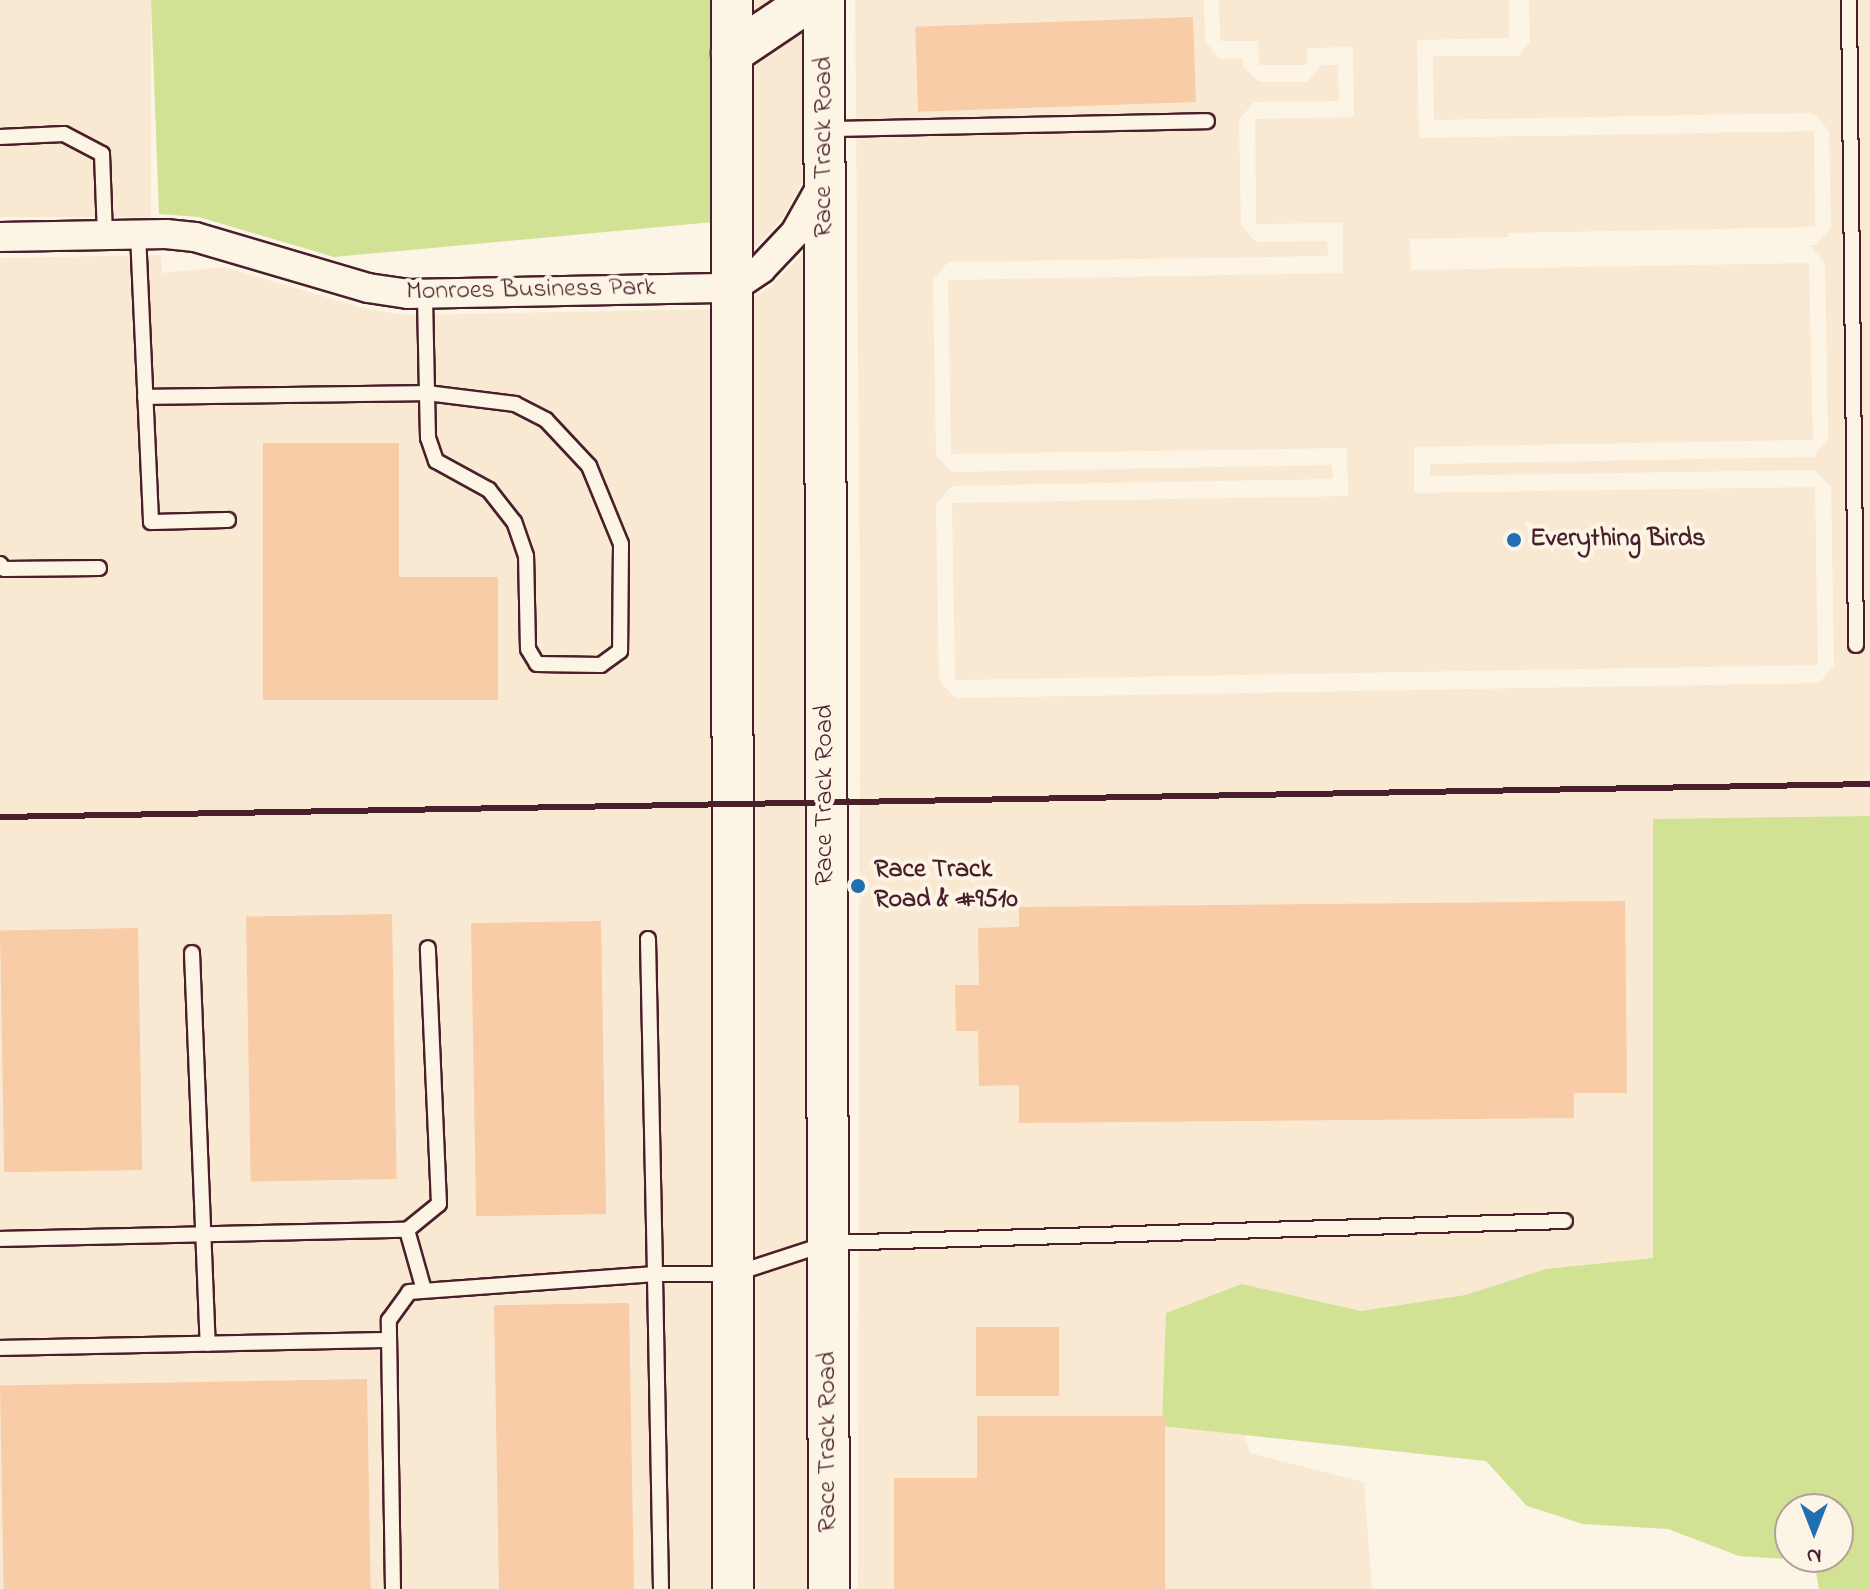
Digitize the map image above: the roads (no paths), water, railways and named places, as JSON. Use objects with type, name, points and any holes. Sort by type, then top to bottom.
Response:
[{"type":"main road","points":[[732,0],[733,1589]]},
{"type":"main road","points":[[732,53],[811,0]]},
{"type":"main road","name":"Race Track Road","points":[[824,0],[829,1589]]},
{"type":"street","points":[[733,288],[761,269],[795,233],[825,180]]},
{"type":"street","name":"Monroes Business Park","points":[[0,237],[138,234],[195,237],[368,288],[425,294],[733,288]]},
{"type":"lane","points":[[1849,0],[1856,645]]},
{"type":"lane","points":[[824,129],[1207,121]]},
{"type":"lane","points":[[0,137],[64,134],[102,154],[105,235]]},
{"type":"lane","points":[[138,234],[151,522],[228,520]]},
{"type":"lane","points":[[145,397],[427,393],[515,404],[546,420],[589,466],[621,544],[620,651],[601,665],[537,664],[528,649],[526,556],[514,522],[489,490],[436,461],[428,438],[427,393],[425,294]]},
{"type":"lane","points":[[0,564],[4,569],[99,568]]},
{"type":"lane","points":[[648,939],[661,1589]]},
{"type":"lane","points":[[0,1239],[407,1230],[439,1204],[428,948]]},
{"type":"lane","points":[[192,953],[208,1344]]},
{"type":"lane","points":[[393,1589],[389,1320],[409,1292],[655,1274],[734,1274],[829,1243],[1565,1221]]},
{"type":"lane","points":[[407,1230],[424,1290]]},
{"type":"lane","points":[[0,1348],[389,1340]]},
{"type":"railway","points":[[0,817],[1870,784]]},
{"type":"place","name":"Everything Birds","points":[[1514,540]]},
{"type":"place","name":"Race Track Road & #9510","points":[[858,886]]}]
